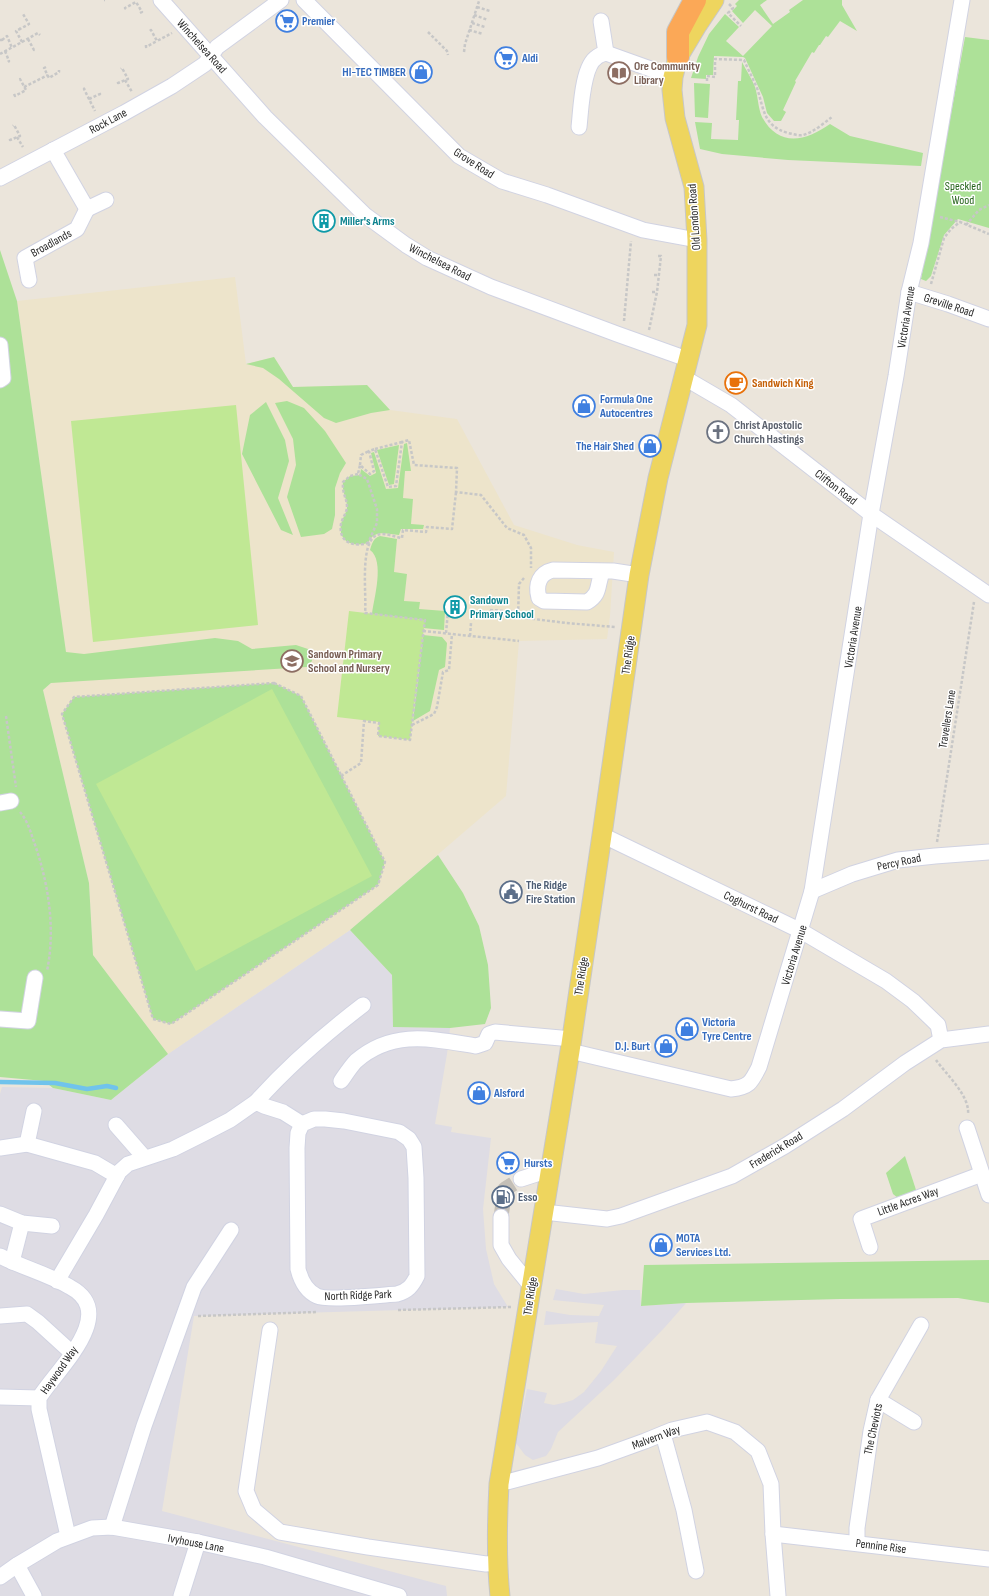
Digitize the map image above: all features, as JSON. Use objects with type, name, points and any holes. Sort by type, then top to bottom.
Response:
[{"type":"highway","points":[[678,57],[678,32],[695,0]]},
{"type":"main road","name":"Old London Road","points":[[687,358],[697,325],[694,187],[675,118],[672,90],[673,77],[678,57],[714,0]]},
{"type":"main road","name":"The Ridge","points":[[500,1596],[496,1563],[499,1484],[531,1286],[552,1169],[639,575],[658,478],[687,358]]},
{"type":"street","name":"Winchelsea Road","points":[[161,0],[266,117],[365,215],[406,245],[427,258],[479,282],[619,335],[687,358]]},
{"type":"street","name":"Rock Lane","points":[[0,178],[172,86],[205,64],[217,47],[281,0]]},
{"type":"street","name":"Grove Road","points":[[304,0],[459,156],[502,180],[643,230],[696,240]]},
{"type":"street","name":"Victoria Avenue","points":[[341,1081],[356,1062],[386,1042],[417,1039],[476,1046],[485,1043],[488,1034],[495,1032],[571,1045],[731,1089],[742,1088],[752,1082],[759,1067],[812,891],[871,514],[896,376],[909,292],[921,243],[962,0]]},
{"type":"street","points":[[601,21],[606,53]]},
{"type":"street","points":[[579,127],[584,85],[589,66],[596,57],[606,53],[673,77]]},
{"type":"street","points":[[53,150],[87,209],[106,200]]},
{"type":"street","name":"Broadlands","points":[[29,280],[25,258],[77,229],[87,209]]},
{"type":"street","name":"Greville Road","points":[[909,292],[989,319]]},
{"type":"street","points":[[0,345],[3,378],[0,380]]},
{"type":"street","name":"Clifton Road","points":[[683,377],[731,405],[871,514],[989,595]]},
{"type":"street","points":[[603,571],[639,575]]},
{"type":"street","name":"Coghurst Road","points":[[602,835],[801,931],[886,981],[913,1001],[938,1025],[941,1040]]},
{"type":"street","name":"Percy Road","points":[[812,891],[852,874],[890,862],[935,856],[989,852]]},
{"type":"street","points":[[0,1019],[28,1021],[35,978]]},
{"type":"street","points":[[57,1281],[117,1176],[128,1164],[144,1157],[173,1148],[230,1120],[256,1102],[332,1028],[363,1005]]},
{"type":"street","name":"Frederick Road","points":[[544,1212],[607,1220],[732,1176],[785,1146],[842,1109],[905,1063],[941,1040],[989,1034]]},
{"type":"street","points":[[256,1102],[283,1112],[302,1124]]},
{"type":"street","points":[[27,1144],[34,1111]]},
{"type":"street","name":"North Ridge Park","points":[[314,1119],[325,1119],[399,1132],[409,1139],[414,1147],[416,1178],[417,1276],[410,1287],[405,1291],[397,1294],[322,1298],[310,1292],[301,1280],[298,1269],[297,1148],[298,1134],[302,1124],[314,1119]]},
{"type":"street","points":[[116,1125],[144,1157]]},
{"type":"street","points":[[967,1128],[989,1195]]},
{"type":"street","points":[[0,1148],[27,1144],[95,1163],[117,1176]]},
{"type":"street","points":[[521,1179],[552,1169]]},
{"type":"street","name":"Little Acres Way","points":[[870,1247],[861,1219],[982,1174]]},
{"type":"street","points":[[0,1214],[22,1223],[52,1226]]},
{"type":"street","points":[[501,1217],[501,1245],[509,1259],[531,1286]]},
{"type":"street","points":[[6,1259],[22,1223]]},
{"type":"street","points":[[112,1527],[144,1426],[194,1287],[230,1230]]},
{"type":"street","name":"Haywood Way","points":[[6,1259],[76,1290],[89,1307],[90,1318],[72,1353],[39,1398],[39,1409],[68,1536]]},
{"type":"street","points":[[0,1316],[27,1314],[72,1353]]},
{"type":"street","name":"The Cheviots","points":[[857,1543],[857,1528],[870,1431],[878,1400],[921,1325]]},
{"type":"street","points":[[270,1330],[246,1491],[254,1510],[280,1532],[368,1547],[486,1564],[496,1563]]},
{"type":"street","points":[[0,1397],[39,1398]]},
{"type":"street","points":[[878,1400],[914,1422]]},
{"type":"street","name":"Malvern Way","points":[[499,1484],[598,1458],[672,1430],[707,1422],[735,1432],[758,1451],[771,1484],[778,1596]]},
{"type":"street","points":[[663,1434],[684,1510],[696,1571]]},
{"type":"street","name":"Ivyhouse Lane","points":[[0,1577],[46,1547],[68,1536],[92,1528],[112,1527],[198,1542],[265,1557],[369,1592],[399,1596]]},
{"type":"street","name":"Pennine Rise","points":[[773,1534],[989,1559]]},
{"type":"street","points":[[181,1596],[198,1542]]},
{"type":"street","points":[[17,1565],[34,1596]]},
{"type":"path","points":[[464,52],[479,1]]},
{"type":"path","points":[[126,9],[125,8],[136,2],[142,12],[140,13]]},
{"type":"path","points":[[477,7],[490,11]]},
{"type":"path","points":[[733,8],[728,13],[741,26]]},
{"type":"path","points":[[22,15],[23,14],[29,24],[19,28],[16,31],[22,42]]},
{"type":"path","points":[[474,15],[488,20]]},
{"type":"path","points":[[472,23],[485,27]]},
{"type":"path","points":[[150,31],[151,30],[157,41]]},
{"type":"path","points":[[470,30],[483,34]]},
{"type":"path","points":[[146,45],[146,47],[175,31]]},
{"type":"path","points":[[428,32],[448,52],[448,55]]},
{"type":"path","points":[[0,54],[38,33],[40,35]]},
{"type":"path","points":[[1,39],[7,36],[12,48]]},
{"type":"path","points":[[28,39],[34,50],[36,48]]},
{"type":"path","points":[[5,51],[9,61],[8,62]]},
{"type":"path","points":[[707,82],[707,76],[715,77],[715,59],[744,60],[755,83],[764,114],[772,125],[793,135],[803,135],[816,129],[832,117]]},
{"type":"path","points":[[46,67],[44,68],[49,78],[59,72],[58,70]]},
{"type":"path","points":[[118,82],[128,79],[122,68],[121,69]]},
{"type":"path","points":[[24,87],[48,75]]},
{"type":"path","points":[[14,94],[15,96],[26,90],[20,79],[18,80]]},
{"type":"path","points":[[85,88],[84,89],[89,100],[100,94],[99,92]]},
{"type":"path","points":[[13,126],[14,125],[20,136],[18,137],[23,147]]},
{"type":"path","points":[[10,139],[18,137]]},
{"type":"path","points":[[966,225],[979,210],[989,205]]},
{"type":"path","points":[[926,213],[960,222],[989,234]]},
{"type":"path","points":[[929,298],[931,281],[944,238],[951,229],[960,222]]},
{"type":"path","points":[[619,335],[624,326],[632,226]]},
{"type":"path","points":[[646,344],[659,275],[661,256],[656,256]]},
{"type":"path","points":[[654,275],[659,275]]},
{"type":"path","points":[[652,292],[657,292]]},
{"type":"path","points":[[342,776],[360,764],[364,721],[379,722],[378,736],[410,740],[425,620],[365,613],[366,603],[364,579],[367,551],[369,543],[377,523],[377,509],[367,479],[358,474],[350,476],[343,482],[342,490],[347,507],[341,526],[342,534],[352,545],[360,545],[369,543],[373,538],[380,534],[402,538],[403,530],[426,532],[427,527],[452,529],[457,468],[414,464],[409,440],[375,449],[361,455],[358,474]]},
{"type":"path","points":[[375,449],[388,487],[396,486],[402,442]]},
{"type":"path","points":[[360,465],[370,474],[374,471],[369,451]]},
{"type":"path","points":[[456,492],[482,495],[507,528],[524,535],[531,548],[531,570]]},
{"type":"path","points":[[527,575],[519,584],[518,618],[609,626],[632,630]]},
{"type":"path","name":"Travellers Lane","points":[[935,856],[976,586]]},
{"type":"path","points":[[490,610],[518,612]]},
{"type":"path","points":[[446,633],[448,611]]},
{"type":"path","points":[[470,636],[471,623]]},
{"type":"path","points":[[423,632],[519,641]]},
{"type":"path","points":[[412,725],[434,714],[437,707],[443,672],[449,670],[452,634]]},
{"type":"path","points":[[274,683],[301,696],[342,776],[385,862],[378,885],[171,1024],[153,1018],[62,714],[74,697],[274,683]]},
{"type":"path","points":[[6,716],[16,792],[6,802],[25,818],[40,858],[48,899],[50,940],[49,962],[47,971],[35,978]]},
{"type":"path","points":[[927,1048],[965,1098],[969,1110],[967,1128]]},
{"type":"shaded area","name":"Sandown Primary School and Nursery","points":[[235,277],[246,364],[274,357],[293,387],[367,385],[390,410],[457,419],[514,525],[577,545],[614,552],[610,616],[607,639],[519,641],[506,796],[350,930],[168,1054],[93,955],[89,883],[43,690],[68,669],[17,301]]},
{"type":"shaded area","points":[[350,930],[392,975],[393,1027],[450,1028],[435,1124],[452,1127],[451,1132],[491,1138],[483,1209],[486,1249],[494,1284],[508,1307],[194,1316],[162,1511],[446,1586],[447,1596],[0,1596],[0,1094],[2,1087],[53,1088],[111,1100],[168,1054]]},
{"type":"shaded area","points":[[556,1289],[584,1294],[623,1290],[640,1290],[641,1306],[686,1303],[614,1380],[558,1432],[551,1449],[546,1456],[533,1460],[525,1455],[516,1443],[527,1389],[547,1393],[544,1403],[554,1405],[573,1400],[584,1392],[601,1371],[617,1346],[595,1343],[598,1322],[544,1325],[546,1311],[570,1315],[599,1316],[604,1305],[553,1300]]},
{"type":"green space","points":[[739,0],[767,0],[760,5],[773,24],[790,12],[789,10],[803,0],[842,0],[842,5],[857,31],[840,21],[828,37],[826,36],[814,53],[812,52],[795,81],[796,82],[783,110],[786,112],[781,121],[774,121],[767,113],[763,97],[745,58],[743,57],[714,56],[713,75],[706,75],[706,79],[691,78],[698,57],[709,34],[725,14],[739,27],[726,41],[743,56],[772,26],[755,10],[743,23],[732,11],[737,6],[735,4]]},
{"type":"green space","name":"Speckled Wood","points":[[965,37],[989,40],[989,228],[958,219],[944,235],[931,276],[926,281],[921,279]]},
{"type":"green space","points":[[742,62],[755,87],[762,117],[776,134],[793,138],[802,137],[821,130],[830,124],[850,136],[923,153],[921,166],[788,160],[722,154],[700,149],[695,122],[712,123],[711,139],[738,140],[739,120],[736,120],[738,81],[741,81]]},
{"type":"green space","points":[[694,83],[710,84],[708,118],[695,117]]},
{"type":"green space","points":[[0,250],[17,301],[66,652],[84,654],[215,638],[238,641],[252,649],[296,645],[311,650],[312,661],[307,667],[51,683],[43,690],[89,883],[93,955],[168,1054],[111,1100],[53,1088],[44,1081],[0,1077]]},
{"type":"green space","points":[[274,357],[293,387],[367,385],[390,410],[371,413],[336,423],[324,418],[279,379],[263,368],[246,364]]},
{"type":"green space","points":[[287,401],[304,408],[325,431],[346,463],[340,473],[335,488],[335,515],[332,529],[324,534],[301,537],[287,497],[296,465],[293,439],[275,403]]},
{"type":"green space","points":[[266,402],[285,440],[289,461],[278,498],[293,535],[281,530],[242,454],[250,415]]},
{"type":"green space","points":[[236,405],[258,625],[93,642],[71,421]]},
{"type":"green space","points":[[407,443],[411,471],[405,471],[403,498],[413,499],[411,524],[424,525],[423,529],[401,529],[399,535],[386,533],[377,534],[368,543],[363,544],[353,544],[348,542],[342,536],[341,530],[341,524],[347,507],[343,490],[343,482],[350,476],[360,475],[361,469],[370,476],[376,473],[371,453],[374,452],[386,489],[398,488],[404,444]]},
{"type":"green space","points":[[399,445],[394,484],[389,485],[377,450]]},
{"type":"green space","points":[[380,536],[397,539],[394,572],[407,574],[404,601],[420,602],[419,609],[445,611],[444,630],[423,628],[424,620],[372,614],[378,571],[377,562],[370,550],[374,540]]},
{"type":"green space","points":[[349,611],[425,620],[410,740],[378,736],[379,722],[337,717]]},
{"type":"green space","points":[[423,635],[442,637],[447,643],[445,667],[439,670],[430,711],[413,721]]},
{"type":"green space","points":[[274,683],[301,696],[385,862],[378,885],[171,1024],[153,1019],[62,714],[74,697]]},
{"type":"green space","points":[[272,689],[372,876],[196,971],[96,784]]},
{"type":"green space","points":[[438,855],[463,893],[479,926],[488,965],[491,1008],[485,1024],[450,1028],[393,1027],[392,975],[350,930]]},
{"type":"green space","points":[[905,1156],[917,1193],[898,1198],[893,1194],[886,1173]]},
{"type":"green space","points":[[989,1260],[989,1303],[958,1298],[840,1299],[686,1303],[641,1306],[644,1265]]},
{"type":"waterway","points":[[0,1082],[55,1083],[87,1089],[107,1086],[116,1088]]},
{"type":"tunnel","points":[[501,1217],[505,1189],[521,1179]]},
{"type":"place","name":"Premier","points":[[287,21]]},
{"type":"place","name":"Aldi","points":[[506,58]]},
{"type":"place","name":"HI-TEC TIMBER","points":[[421,72]]},
{"type":"place","name":"Ore Community Library","points":[[619,73]]},
{"type":"place","name":"Miller's Arms","points":[[324,221]]},
{"type":"place","name":"Sandwich King","points":[[736,383]]},
{"type":"place","name":"Formula One Autocentres","points":[[584,406]]},
{"type":"place","name":"Christ Apostolic Church Hastings","points":[[718,432]]},
{"type":"place","name":"The Hair Shed","points":[[650,446]]},
{"type":"place","name":"Sandown Primary School","points":[[455,607]]},
{"type":"place","name":"Sandown Primary School and Nursery","points":[[292,661]]},
{"type":"place","name":"The Ridge Fire Station","points":[[511,892]]},
{"type":"place","name":"Victoria Tyre Centre","points":[[687,1029]]},
{"type":"place","name":"D.J. Burt","points":[[666,1046]]},
{"type":"place","name":"Alsford","points":[[479,1093]]},
{"type":"place","name":"Hursts","points":[[508,1163]]},
{"type":"place","name":"Esso","points":[[503,1197]]},
{"type":"place","name":"MOTA Services Ltd.","points":[[661,1245]]}]
